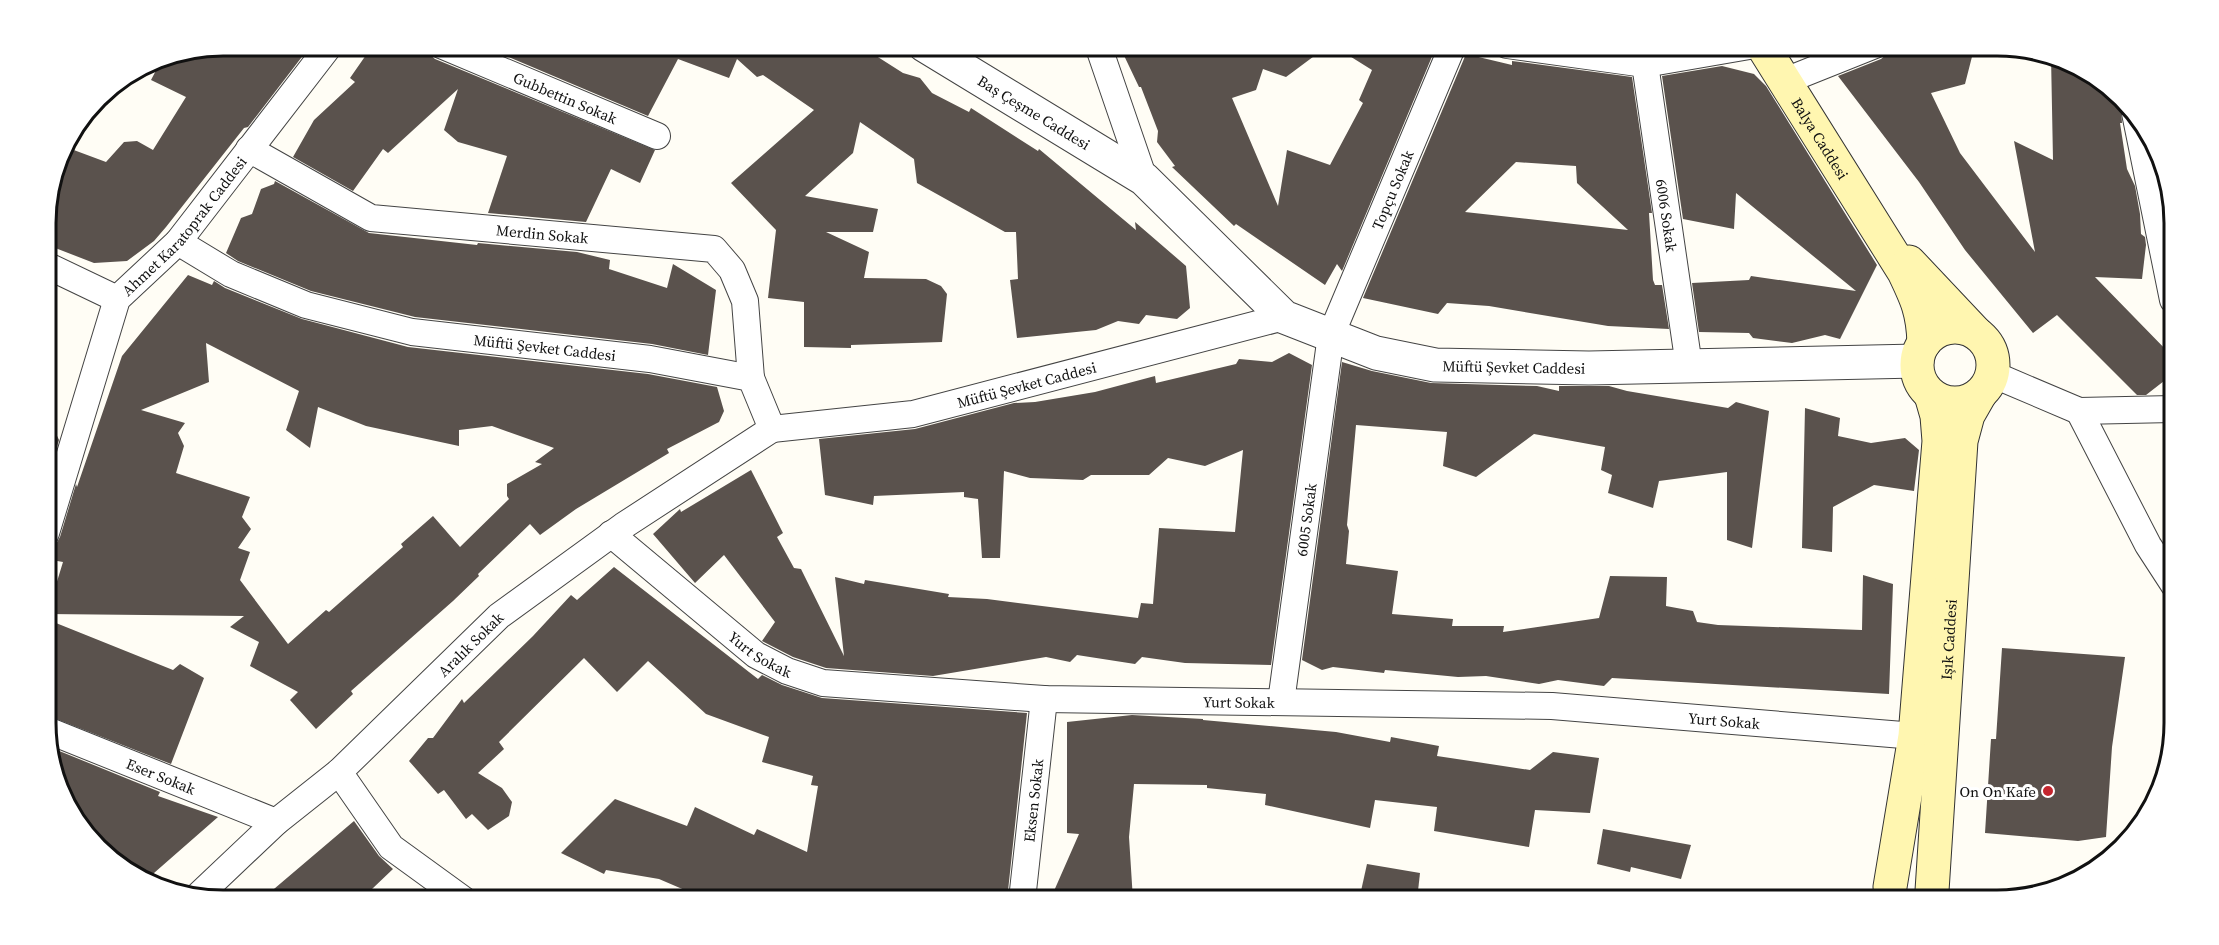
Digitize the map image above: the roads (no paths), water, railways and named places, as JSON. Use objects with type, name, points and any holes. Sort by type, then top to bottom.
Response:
[{"type":"main road","name":"Balya Caddesi","points":[[1768,55],[1904,272],[1918,302],[1923,320],[1921,352]]},
{"type":"main road","name":"Balya Caddesi","points":[[1878,231],[1976,333]]},
{"type":"main road","name":"Müftü Şevket Caddesi","points":[[1921,352],[1941,330],[1953,327],[1965,328],[1976,333]]},
{"type":"main road","points":[[1921,352],[1918,374],[1922,385],[1931,395],[1942,401],[1961,403],[1986,384],[1993,362],[1985,341],[1976,333]]},
{"type":"main road","name":"Işık Caddesi","points":[[1935,889],[1961,441],[1968,415],[1986,384]]},
{"type":"main road","name":"Işık Caddesi","points":[[1886,889],[1915,736],[1939,441],[1937,416],[1931,395]]},
{"type":"main road","name":"Işık Caddesi","points":[[1891,889],[1900,883],[1912,881],[1922,884],[1928,889]]},
{"type":"street","name":"Topçu Sokak","points":[[1331,335],[1449,55]]},
{"type":"street","points":[[1581,55],[1644,64],[1696,55]]},
{"type":"street","points":[[1785,81],[1850,55]]},
{"type":"street","name":"Ahmet Karatoprak Caddesi","points":[[55,501],[117,299],[178,242],[321,56]]},
{"type":"street","name":"Gubbettin Sokak","points":[[467,56],[657,136]]},
{"type":"street","name":"Baş Çeşme Caddesi","points":[[947,56],[1144,178],[1284,317]]},
{"type":"street","name":"Baş Çeşme Caddesi","points":[[1102,56],[1144,178]]},
{"type":"street","name":"6006 Sokak","points":[[1644,64],[1689,366]]},
{"type":"street","points":[[2140,138],[2164,255]]},
{"type":"street","name":"Merdin Sokak","points":[[249,149],[371,218],[714,249],[732,270],[745,301],[751,378]]},
{"type":"street","name":"Müftü Şevket Caddesi","points":[[178,242],[231,274],[306,305],[412,332],[650,359],[751,378]]},
{"type":"street","points":[[56,270],[117,299]]},
{"type":"street","name":"Müftü Şevket Caddesi","points":[[772,429],[913,414],[1284,317],[1376,353],[1435,365],[1589,368],[1689,366],[1921,352]]},
{"type":"street","name":"6005 Sokak","points":[[1281,702],[1331,335]]},
{"type":"street","points":[[751,378],[772,429]]},
{"type":"street","points":[[1986,384],[2079,411],[2164,409]]},
{"type":"street","points":[[2079,411],[2148,545],[2164,570]]},
{"type":"street","name":"Aralık Sokak","points":[[206,888],[276,822],[339,772],[499,616],[611,534],[772,429]]},
{"type":"street","name":"Yurt Sokak","points":[[611,534],[756,655],[787,671],[823,683],[1044,699],[1552,706],[1915,736]]},
{"type":"street","name":"Eksen Sokak","points":[[1023,890],[1044,699]]},
{"type":"street","name":"Eser Sokak","points":[[56,734],[276,822]]},
{"type":"street","points":[[339,772],[392,848],[450,890]]},
{"type":"place","name":"On On Kafe","points":[[2048,791]]}]
